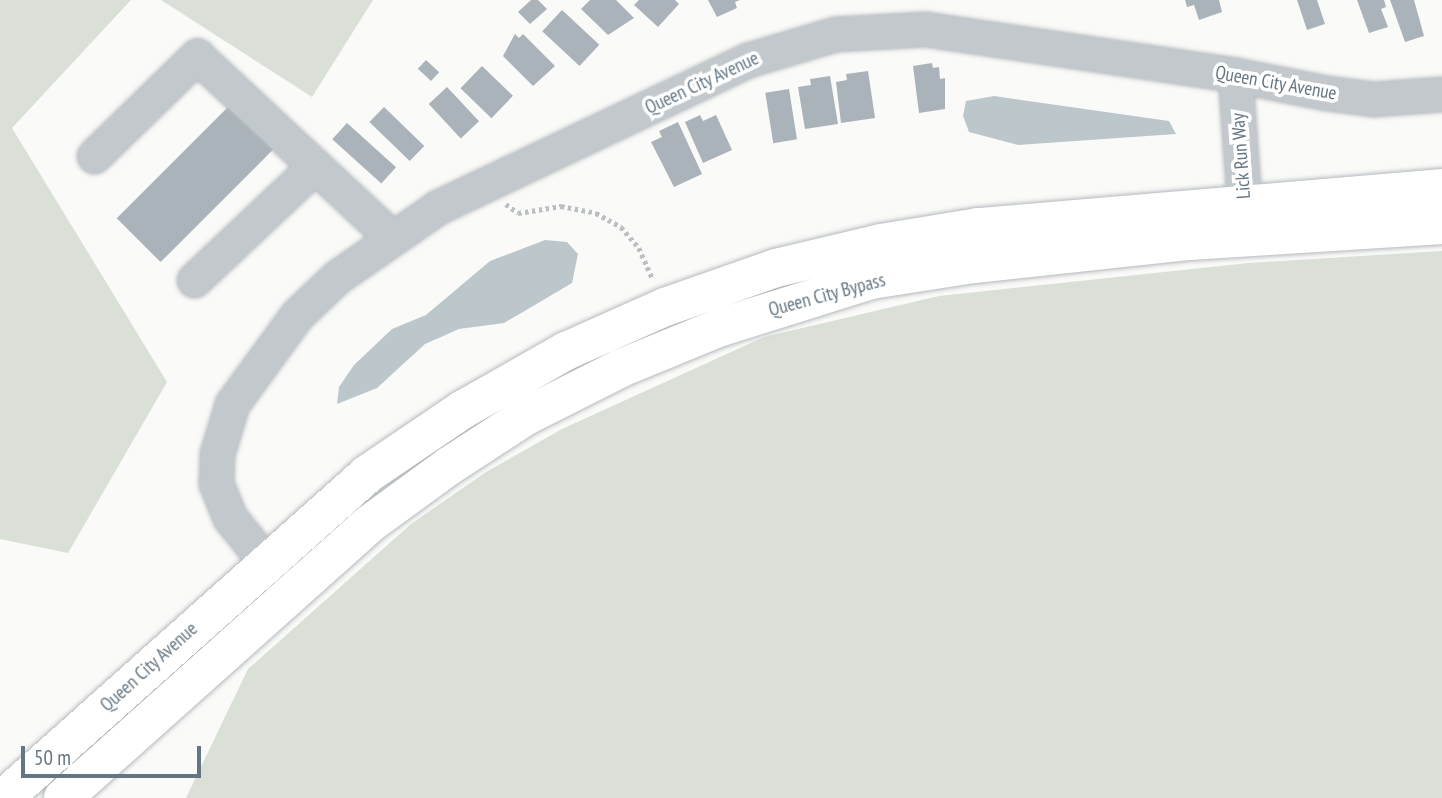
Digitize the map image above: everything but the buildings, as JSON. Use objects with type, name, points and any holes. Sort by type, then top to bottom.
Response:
[{"type":"main road","points":[[1246,220],[1442,188]]},
{"type":"main road","name":"Queen City Bypass","points":[[290,592],[368,525],[526,416],[621,368],[720,327],[871,280],[1084,250],[1246,220]]},
{"type":"main road","name":"Queen City Bypass","points":[[263,564],[366,475],[462,410],[566,351],[665,307],[776,268],[881,243],[979,228],[1246,220],[1442,225]]},
{"type":"main road","name":"Queen City Avenue","points":[[4,798],[263,564]]},
{"type":"main road","name":"Queen City Avenue","points":[[63,798],[290,592]]},
{"type":"street","name":"Queen City Avenue","points":[[290,592],[263,564],[230,518],[216,482],[217,454],[232,404],[297,316],[390,236],[438,207],[748,60],[835,34],[925,29],[1234,75],[1373,99],[1442,94]]},
{"type":"street","points":[[94,156],[197,57],[390,236]]},
{"type":"street","name":"Lick Run Way","points":[[1234,75],[1246,220]]},
{"type":"street","points":[[194,280],[315,166]]},
{"type":"path","points":[[502,202],[518,213],[561,206],[596,213],[621,227],[639,248],[653,279]]},
{"type":"shaded area","points":[[0,0],[131,0],[12,128],[167,382],[68,553],[0,539]]},
{"type":"shaded area","points":[[161,0],[373,0],[312,97]]},
{"type":"shaded area","points":[[994,96],[1169,121],[1176,134],[1018,145],[969,132],[963,116],[966,101]]},
{"type":"shaded area","points":[[545,240],[567,242],[578,254],[572,283],[504,323],[459,329],[425,344],[377,388],[337,404],[339,387],[354,365],[392,329],[426,315],[490,261]]},
{"type":"shaded area","points":[[1442,251],[1442,798],[186,798],[248,669],[411,524],[486,472],[562,429],[764,337],[939,296],[1249,263]]}]
